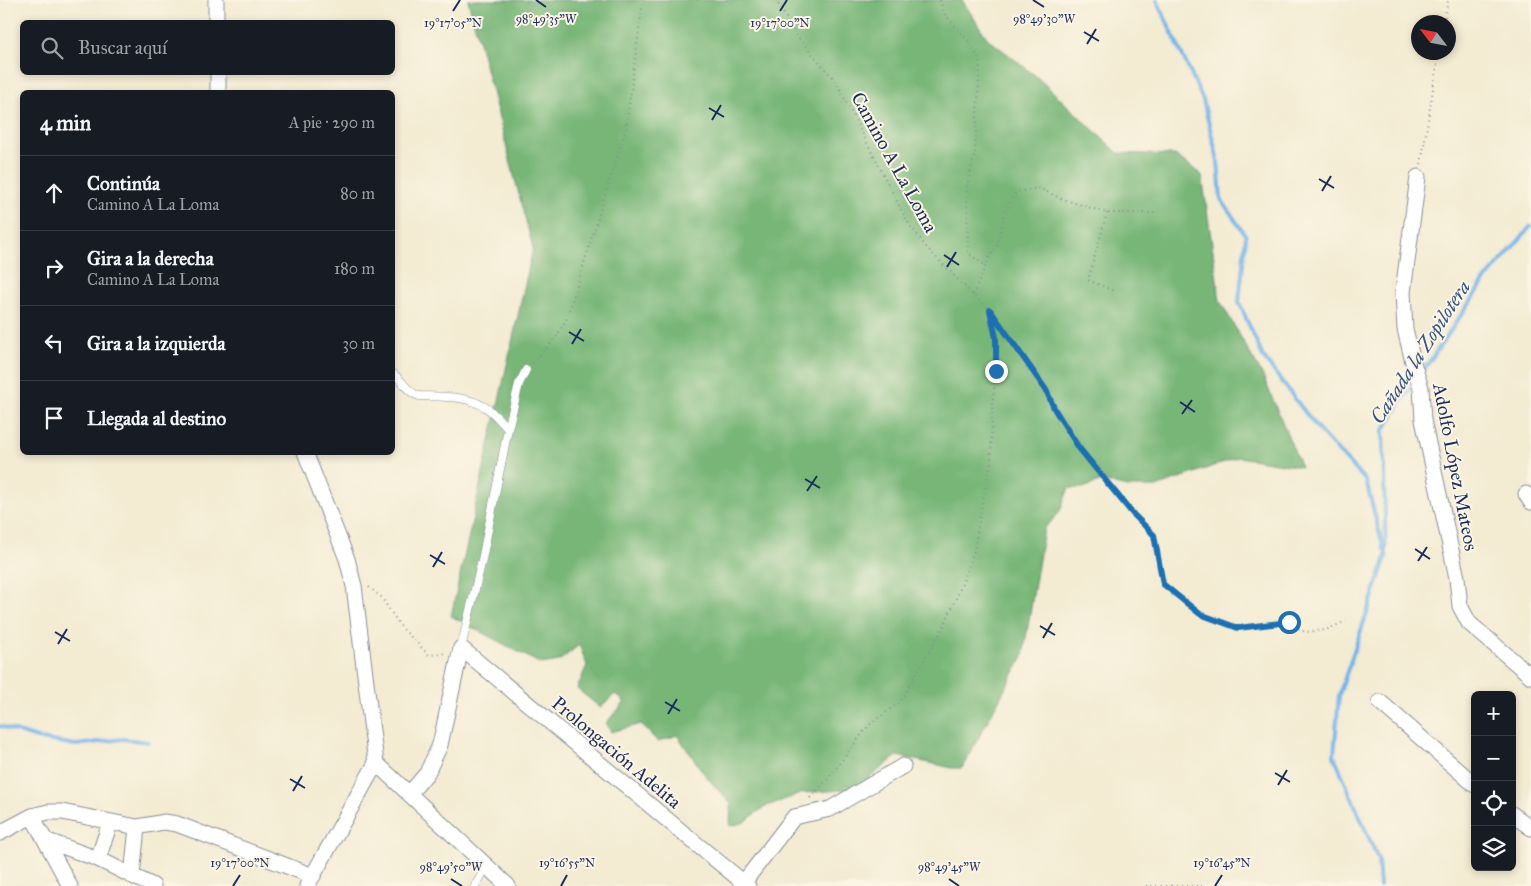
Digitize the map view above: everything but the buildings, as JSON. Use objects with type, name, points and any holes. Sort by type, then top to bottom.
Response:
[{"type":"street","points":[[216,0],[216,20]]},
{"type":"street","points":[[218,75],[218,90]]},
{"type":"street","name":"Adolfo López Mateos","points":[[1418,177],[1403,292],[1405,329],[1421,388],[1423,420],[1457,578],[1460,606],[1470,623],[1531,676]]},
{"type":"street","points":[[0,833],[32,816],[48,812],[62,812],[137,827],[164,822],[177,824],[310,881],[376,763],[354,586],[347,559],[307,455]]},
{"type":"street","points":[[410,793],[427,773],[440,745],[461,648]]},
{"type":"street","name":"Prolongación Adelita","points":[[461,648],[745,885]]},
{"type":"street","points":[[1380,702],[1471,782]]},
{"type":"street","points":[[376,763],[508,886]]},
{"type":"street","points":[[745,885],[794,817],[830,809],[903,766]]},
{"type":"street","points":[[32,816],[70,886]]},
{"type":"street","points":[[1516,817],[1531,828]]},
{"type":"street","points":[[98,859],[110,823]]},
{"type":"street","points":[[132,876],[137,827]]},
{"type":"street","points":[[45,840],[98,859],[153,886]]},
{"type":"lane","points":[[461,648],[482,560],[508,428],[519,384],[526,370]]},
{"type":"lane","points":[[395,375],[407,390],[418,396],[463,398],[479,403],[508,428]]},
{"type":"lane","points":[[474,886],[487,866]]},
{"type":"path","points":[[526,370],[557,336],[567,318],[626,128],[643,0]]},
{"type":"path","name":"Camino A La Loma","points":[[776,0],[796,35],[835,80],[907,221],[927,248],[990,310],[1046,390],[1055,410],[1079,448],[1133,514],[1154,535],[1163,584],[1200,614],[1238,628],[1289,622],[1305,632],[1326,630],[1346,621]]},
{"type":"path","points":[[940,0],[942,12],[968,42],[980,60],[975,152],[967,186],[968,253],[986,266]]},
{"type":"path","points":[[1445,15],[1448,0]]},
{"type":"path","points":[[1418,177],[1438,60]]},
{"type":"path","points":[[973,295],[990,256],[997,246],[1004,214],[1016,192],[1039,188],[1062,199],[1107,213],[1156,213]]},
{"type":"path","points":[[1107,213],[1088,280],[1114,291]]},
{"type":"path","points":[[794,817],[827,780],[868,726],[900,702],[945,624],[961,587],[974,551],[991,464],[996,338],[990,310]]},
{"type":"path","points":[[354,586],[366,585],[381,597],[401,627],[429,655],[445,654],[461,648]]},
{"type":"path","points":[[1146,886],[1208,886]]},
{"type":"green space","points":[[468,0],[962,0],[987,38],[1036,76],[1118,153],[1175,155],[1202,175],[1220,301],[1263,376],[1301,467],[1238,457],[1156,487],[1127,487],[1102,481],[1083,488],[1069,488],[1059,513],[1044,529],[1023,656],[962,768],[952,768],[897,756],[855,789],[803,793],[764,807],[743,823],[730,826],[731,804],[705,775],[677,735],[658,742],[641,724],[611,732],[606,723],[625,702],[615,694],[601,708],[577,689],[587,665],[579,645],[559,661],[541,664],[451,616],[533,248]]},
{"type":"waterway","points":[[1157,0],[1203,100],[1218,161],[1221,199],[1246,236],[1239,302],[1263,357],[1321,433],[1366,481],[1384,550]]},
{"type":"waterway","name":"Cañada la Zopilotera","points":[[1421,374],[1485,280],[1531,226]]},
{"type":"waterway","name":"Cañada la Zopilotera","points":[[1380,886],[1378,859],[1334,756],[1339,695],[1386,557],[1383,431],[1415,382]]},
{"type":"waterway","points":[[0,726],[40,739],[76,745],[123,739],[148,742]]},
{"type":"route","points":[[996,371],[996,338],[990,310],[1046,390],[1055,410],[1079,448],[1133,514],[1154,535],[1163,584],[1200,614],[1238,628],[1289,622]]}]
